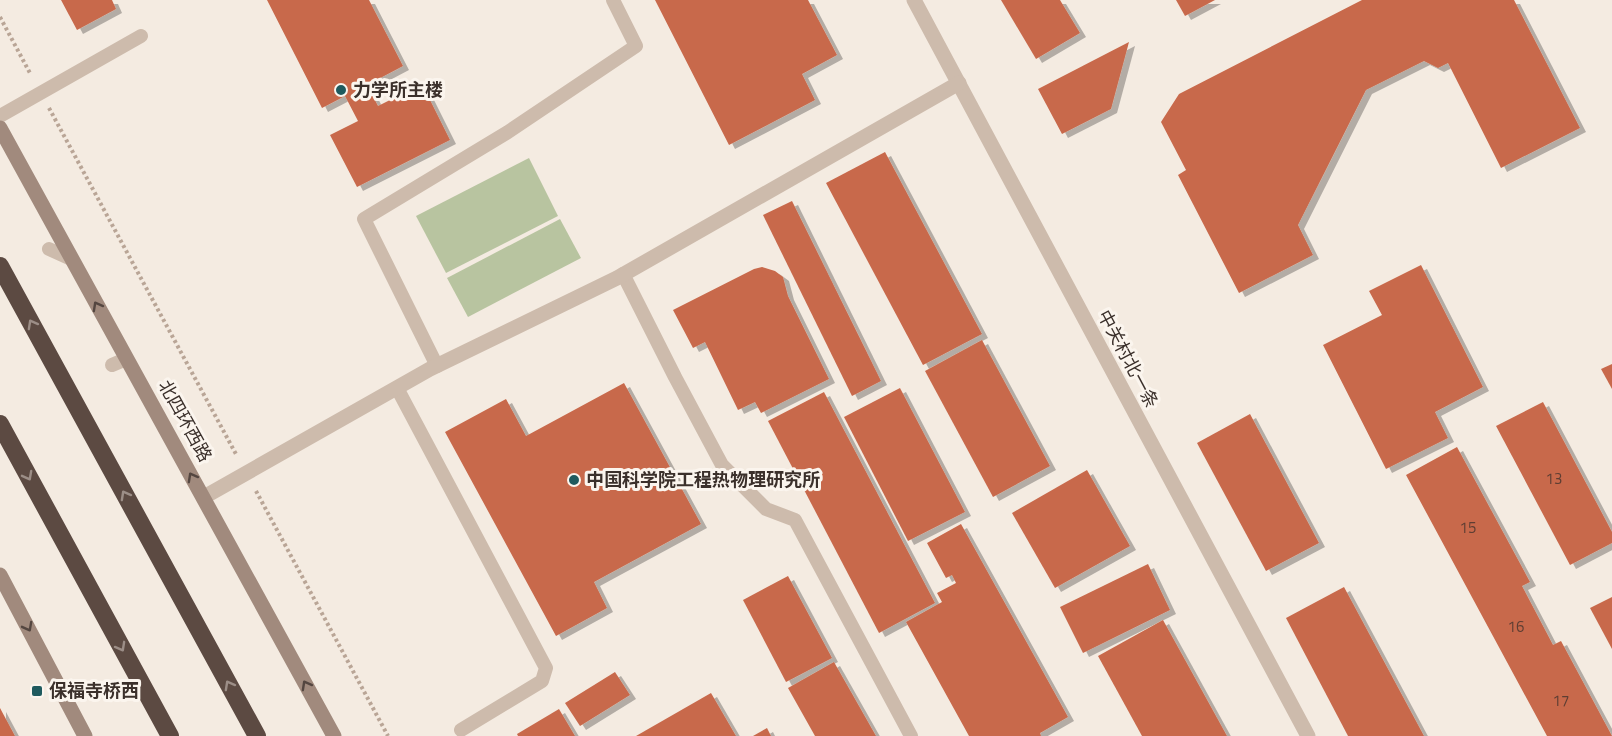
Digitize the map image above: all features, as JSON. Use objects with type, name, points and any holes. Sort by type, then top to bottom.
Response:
[{"type":"highway","points":[[0,266],[257,736]]},
{"type":"highway","points":[[0,424],[170,736]]},
{"type":"street","name":"中关村北一条","points":[[914,0],[1308,736]]},
{"type":"street","points":[[204,497],[437,366],[623,274],[958,83]]},
{"type":"street","name":"北四环西路","points":[[0,128],[334,736]]},
{"type":"street","points":[[0,575],[85,736]]},
{"type":"lane","points":[[437,366],[364,219],[508,132],[636,46],[613,0]]},
{"type":"lane","points":[[0,116],[141,36]]},
{"type":"lane","points":[[49,249],[71,259]]},
{"type":"lane","points":[[623,274],[722,465],[766,509],[795,520],[911,736]]},
{"type":"lane","points":[[112,365],[126,359]]},
{"type":"lane","points":[[397,388],[546,668],[542,681],[461,729]]},
{"type":"path","points":[[0,17],[388,736]]},
{"type":"green space","points":[[529,158],[558,216],[446,273],[416,216]]},
{"type":"green space","points":[[560,219],[581,258],[468,317],[447,278]]},
{"type":"building","points":[[61,0],[112,0],[116,9],[77,30]]},
{"type":"building","name":"力学所主楼","points":[[267,0],[369,0],[403,66],[367,85],[378,106],[422,84],[450,140],[357,187],[330,135],[358,121],[345,96],[322,108]]},
{"type":"building","points":[[655,0],[808,0],[837,55],[802,74],[815,100],[729,145]]},
{"type":"building","points":[[1001,0],[1060,0],[1080,33],[1036,59]]},
{"type":"building","points":[[1176,0],[1215,0],[1185,16]]},
{"type":"building","points":[[1362,0],[1514,0],[1580,128],[1501,168],[1448,63],[1438,68],[1424,61],[1366,90],[1298,225],[1313,255],[1239,293],[1178,175],[1186,170],[1161,122],[1179,94]]},
{"type":"building","points":[[1129,42],[1111,109],[1062,134],[1038,89]]},
{"type":"building","points":[[885,152],[982,334],[923,365],[826,183]]},
{"type":"building","points":[[792,201],[881,381],[852,396],[763,215]]},
{"type":"building","points":[[1421,265],[1483,387],[1435,412],[1448,438],[1386,469],[1323,345],[1382,315],[1369,291]]},
{"type":"building","points":[[762,267],[775,271],[783,277],[788,296],[829,379],[761,413],[755,402],[738,410],[705,342],[693,348],[673,310]]},
{"type":"building","points":[[982,340],[1050,466],[993,497],[925,371]]},
{"type":"building","points":[[1612,364],[1612,389],[1601,369]]},
{"type":"building","name":"中国科学院工程热物理研究所","points":[[624,383],[701,524],[594,582],[607,608],[556,636],[445,432],[506,399],[526,436]]},
{"type":"building","points":[[900,388],[965,512],[908,541],[844,417]]},
{"type":"building","points":[[824,392],[935,603],[879,633],[768,421]]},
{"type":"building","points":[[1543,402],[1612,532],[1612,543],[1570,565],[1496,426]]},
{"type":"building","points":[[1250,414],[1319,543],[1266,571],[1197,443]]},
{"type":"building","points":[[1457,447],[1530,582],[1522,586],[1553,645],[1561,641],[1612,736],[1547,736],[1406,475]]},
{"type":"building","points":[[1087,470],[1130,546],[1055,588],[1012,513]]},
{"type":"building","points":[[961,524],[1068,717],[1040,733],[1041,736],[969,736],[906,622],[942,602],[937,593],[956,583],[952,575],[946,578],[927,543]]},
{"type":"building","points":[[1148,564],[1170,610],[1083,653],[1060,607]]},
{"type":"building","points":[[788,576],[832,658],[786,682],[743,600]]},
{"type":"building","points":[[1344,587],[1424,736],[1348,736],[1286,618]]},
{"type":"building","points":[[1612,597],[1612,649],[1590,608]]},
{"type":"building","points":[[1163,620],[1227,736],[1142,736],[1098,656]]},
{"type":"building","points":[[834,662],[876,736],[815,736],[788,688]]},
{"type":"building","points":[[615,672],[630,695],[580,726],[565,703]]},
{"type":"building","points":[[711,693],[736,736],[636,736]]},
{"type":"building","points":[[0,708],[15,736],[0,736]]},
{"type":"building","points":[[559,709],[575,736],[518,736],[517,734]]},
{"type":"building","points":[[767,728],[771,736],[753,736]]},
{"type":"place","name":"力学所主楼","points":[[341,90]]},
{"type":"place","name":"中国科学院工程热物理研究所","points":[[574,480]]},
{"type":"place","name":"保福寺桥西","points":[[37,691]]}]
